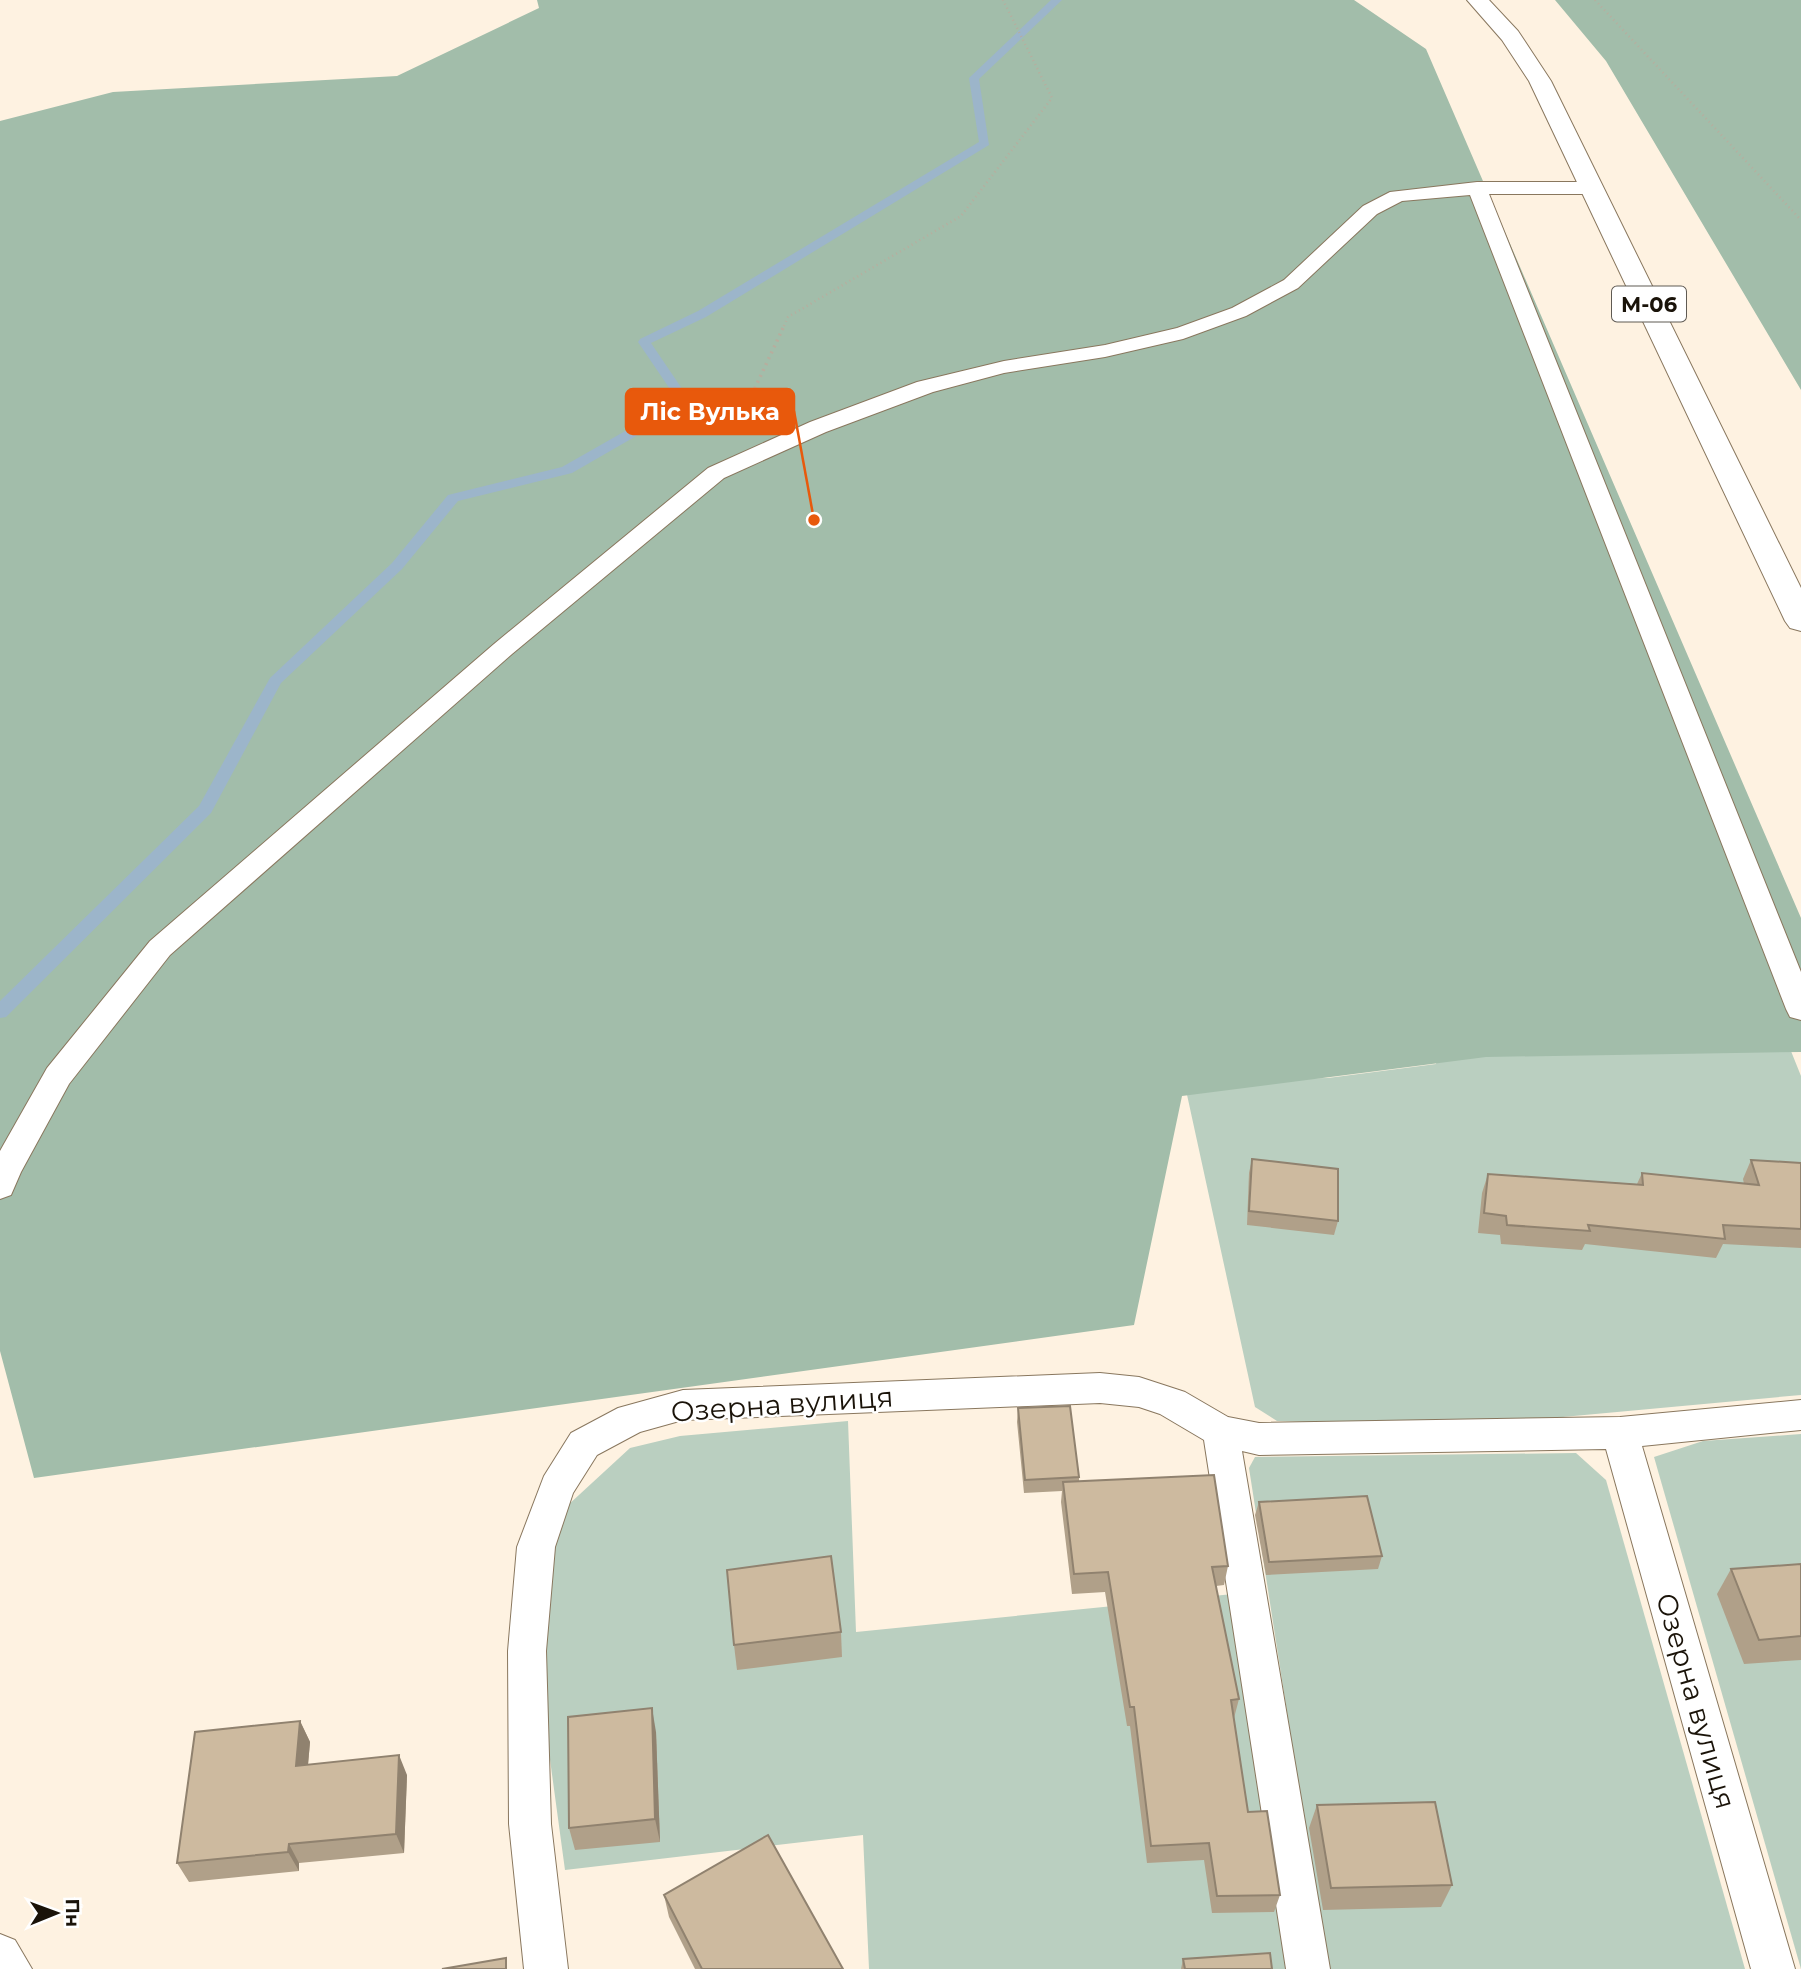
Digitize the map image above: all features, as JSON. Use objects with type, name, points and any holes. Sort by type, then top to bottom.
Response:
[{"type":"highway","name":"М-06","points":[[1478,0],[1510,36],[1540,81],[1801,621]]},
{"type":"lane","points":[[1477,188],[1801,1009]]},
{"type":"lane","points":[[0,1186],[5,1171],[58,1076],[160,948],[503,649],[716,473],[818,427],[925,387],[1004,368],[1105,351],[1183,333],[1239,312],[1291,284],[1370,210],[1397,195],[1477,188],[1593,188]]},
{"type":"lane","name":"Озерна вулиця","points":[[546,1969],[530,1824],[527,1651],[536,1547],[557,1487],[584,1444],[631,1419],[683,1405],[1100,1388],[1150,1395],[1172,1403],[1221,1431],[1259,1439],[1620,1433],[1801,1415]]},
{"type":"lane","points":[[1221,1431],[1308,1969]]},
{"type":"lane","name":"Озерна вулиця","points":[[1620,1433],[1773,1969]]},
{"type":"lane","points":[[0,1955],[10,1969]]},
{"type":"path","points":[[716,473],[788,317],[961,216],[1052,98],[1003,0]]},
{"type":"path","points":[[1595,0],[1801,220]]},
{"type":"green space","points":[[537,0],[1354,0],[1426,49],[1801,918],[1801,1052],[1486,1057],[1182,1096],[1134,1325],[34,1478],[0,1351],[0,121],[113,92],[397,76],[539,8]]},
{"type":"green space","points":[[1555,0],[1801,0],[1801,390],[1606,61]]},
{"type":"green space","points":[[1750,949],[1801,1076],[1801,1395],[1541,1419],[1403,1425],[1277,1421],[1255,1407],[1184,1081],[1328,1078],[1436,1064],[1458,992]]},
{"type":"green space","points":[[848,1421],[856,1632],[1233,1594],[1299,1969],[869,1969],[863,1835],[565,1870],[543,1708],[543,1583],[567,1506],[630,1448],[680,1436]]},
{"type":"green space","points":[[1801,1434],[1801,1969],[1654,1457],[1703,1441]]},
{"type":"green space","points":[[1576,1453],[1606,1480],[1745,1969],[1327,1969],[1249,1468],[1255,1457]]},
{"type":"building","points":[[1252,1159],[1338,1169],[1338,1221],[1249,1211]]},
{"type":"building","points":[[1751,1160],[1801,1163],[1801,1229],[1723,1225],[1725,1239],[1588,1225],[1590,1231],[1507,1225],[1506,1216],[1484,1213],[1488,1174],[1643,1185],[1642,1173],[1759,1185]]},
{"type":"building","points":[[1070,1406],[1079,1477],[1025,1480],[1018,1408]]},
{"type":"building","points":[[1214,1475],[1228,1566],[1212,1567],[1239,1699],[1231,1700],[1248,1812],[1267,1811],[1280,1895],[1217,1896],[1209,1843],[1151,1846],[1134,1707],[1130,1707],[1108,1572],[1074,1574],[1063,1482]]},
{"type":"building","points":[[1367,1496],[1382,1556],[1269,1562],[1259,1502]]},
{"type":"building","points":[[831,1556],[841,1632],[734,1645],[727,1570]]},
{"type":"building","points":[[1801,1564],[1801,1636],[1759,1640],[1731,1569]]},
{"type":"building","points":[[652,1708],[655,1819],[569,1828],[568,1717]]},
{"type":"building","points":[[300,1721],[296,1766],[399,1755],[396,1834],[289,1844],[288,1852],[177,1863],[195,1732]]},
{"type":"building","points":[[1435,1802],[1452,1885],[1331,1888],[1317,1805]]},
{"type":"building","points":[[768,1835],[843,1969],[702,1969],[664,1895]]},
{"type":"building","points":[[1270,1953],[1272,1969],[1185,1969],[1183,1959]]},
{"type":"building","points":[[506,1958],[506,1969],[442,1969]]},
{"type":"waterway","points":[[0,1012],[205,809],[275,681],[397,566],[453,498],[567,470],[685,402],[644,342],[702,314],[985,143],[974,78],[1057,0]]},
{"type":"place","name":"Ліс Вулька","points":[[814,520]]}]
